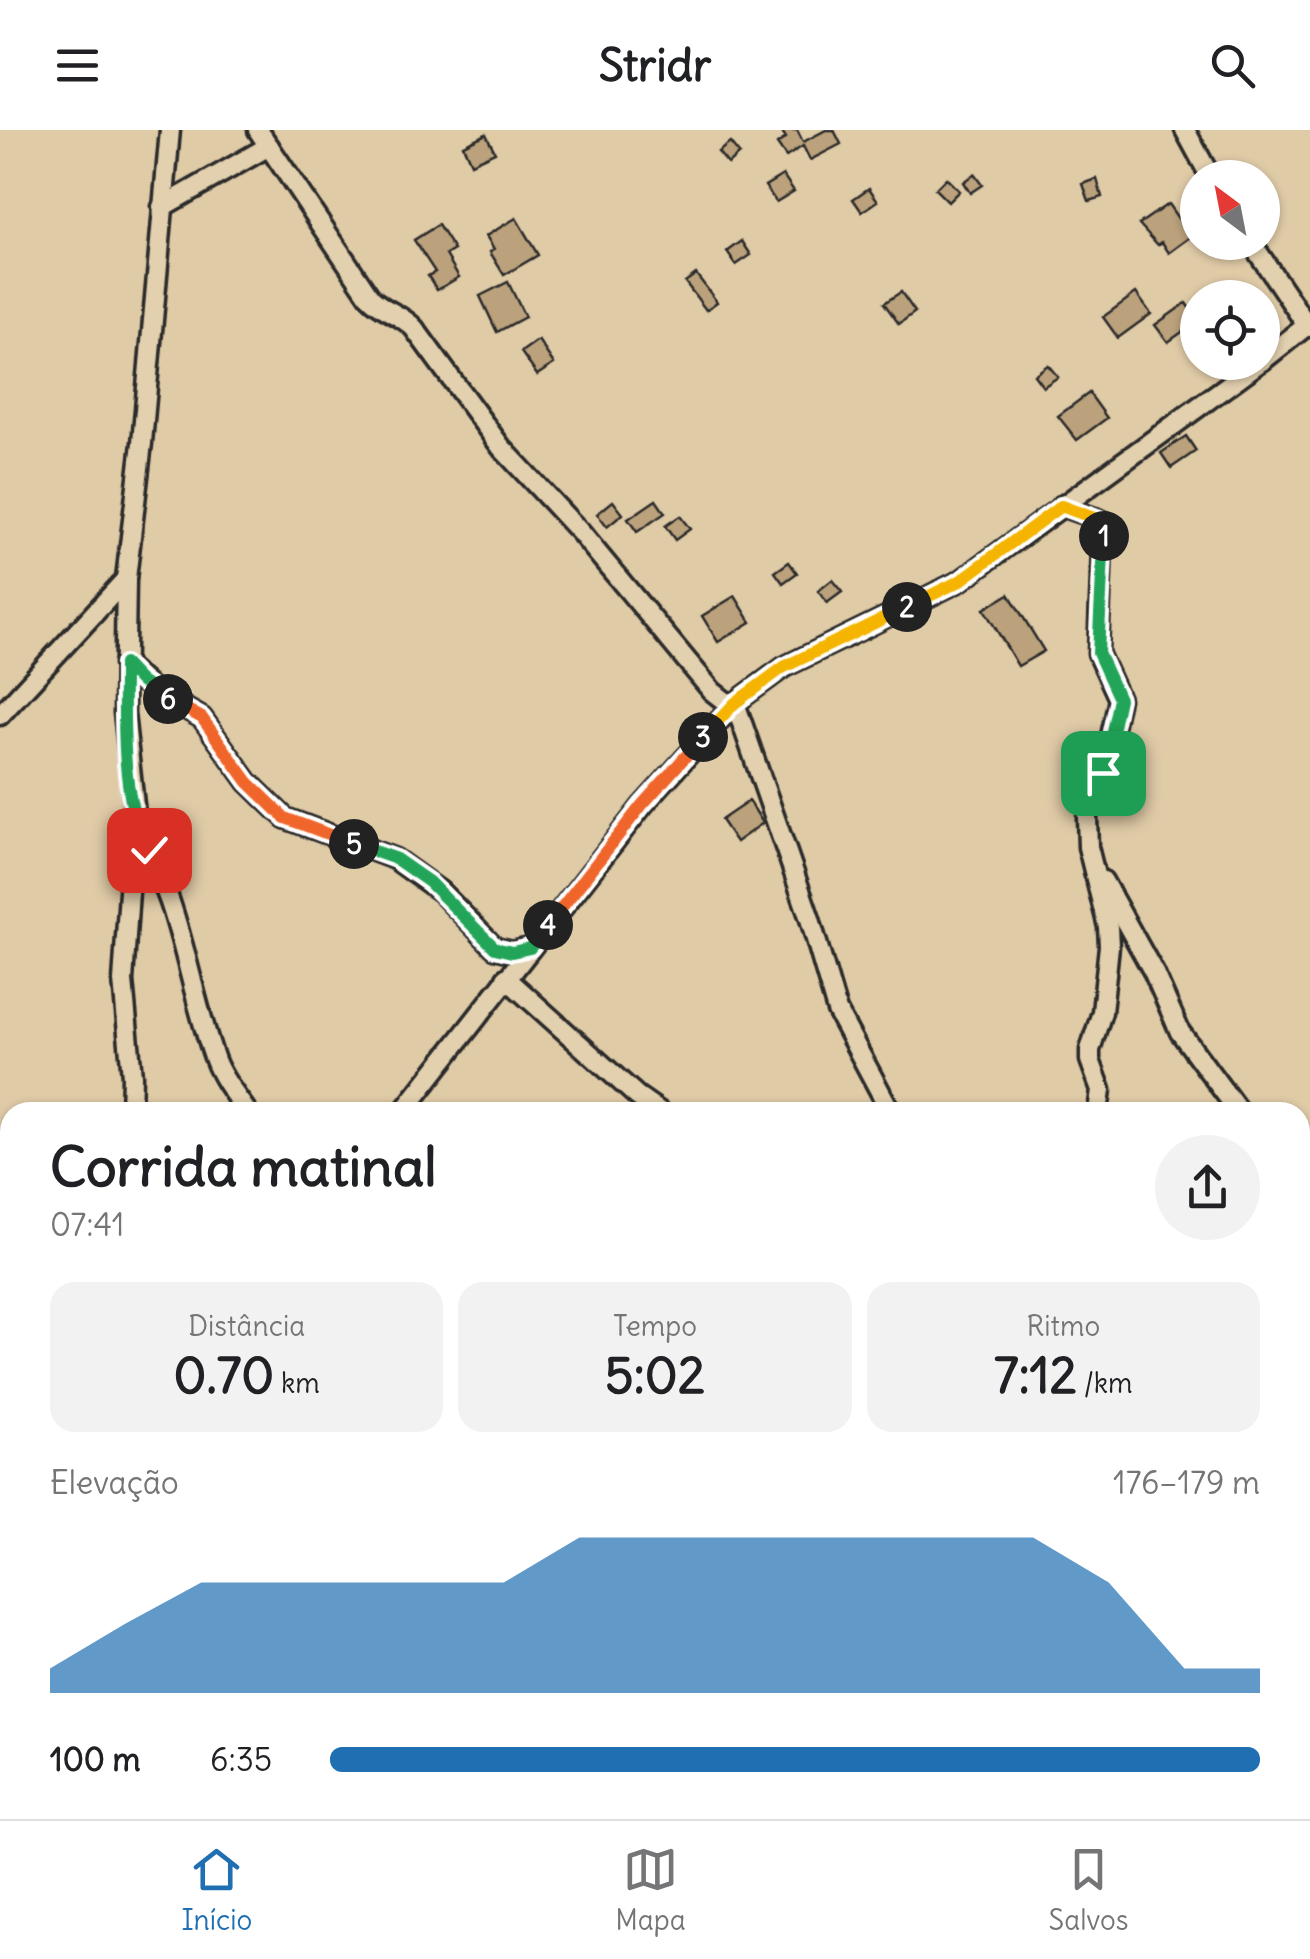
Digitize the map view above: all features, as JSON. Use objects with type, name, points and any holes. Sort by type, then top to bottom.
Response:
[{"type":"street","points":[[132,1102],[124,981],[130,877],[137,832],[127,758],[126,579],[170,130]]},
{"type":"street","points":[[1185,130],[1201,160]]},
{"type":"street","points":[[162,207],[263,138],[370,297],[414,328],[501,447],[580,532],[712,691],[726,702],[735,703]]},
{"type":"street","points":[[1264,260],[1309,325],[1280,348]]},
{"type":"street","points":[[411,1102],[642,805],[735,703],[784,667],[960,581],[1238,380]]},
{"type":"street","points":[[1061,506],[1102,521],[1098,653],[1119,699],[1102,778],[1089,801],[1090,858],[1108,927],[1109,946],[1102,1012],[1090,1050],[1102,1090],[1100,1102]]},
{"type":"street","points":[[0,715],[126,579]]},
{"type":"street","points":[[124,664],[154,692],[202,718],[248,782],[285,818],[396,859],[441,892],[495,948],[512,952],[530,948]]},
{"type":"street","points":[[735,703],[838,1011],[886,1102]]},
{"type":"street","points":[[137,832],[173,908],[215,1060],[241,1102]]},
{"type":"street","points":[[1090,858],[1154,972],[1180,1032],[1232,1102]]},
{"type":"street","points":[[506,978],[646,1102]]},
{"type":"building","points":[[781,130],[797,130],[803,142],[834,130],[841,144],[810,160],[803,146],[786,157],[777,144],[786,138]]},
{"type":"building","points":[[486,134],[495,152],[471,163],[463,145]]},
{"type":"building","points":[[730,143],[739,154],[728,164],[718,152]]},
{"type":"building","points":[[974,174],[982,185],[970,193],[963,182]]},
{"type":"building","points":[[783,175],[794,191],[776,202],[765,186]]},
{"type":"building","points":[[946,178],[959,191],[948,202],[935,189]]},
{"type":"building","points":[[1097,179],[1102,197],[1089,201],[1083,184]]},
{"type":"building","points":[[869,188],[878,201],[862,212],[853,199]]},
{"type":"building","points":[[1168,204],[1180,221],[1180,245],[1169,253],[1162,242],[1158,245],[1139,224]]},
{"type":"building","points":[[516,218],[538,255],[504,275],[490,252],[494,249],[486,236]]},
{"type":"building","points":[[438,225],[454,250],[446,255],[459,277],[437,290],[428,276],[435,272],[414,240]]},
{"type":"building","points":[[742,241],[751,255],[736,265],[727,252]]},
{"type":"building","points":[[696,274],[717,302],[706,310],[685,282]]},
{"type":"building","points":[[508,282],[525,317],[497,332],[480,296]]},
{"type":"building","points":[[901,292],[915,312],[899,324],[884,303]]},
{"type":"building","points":[[1136,293],[1151,314],[1118,338],[1103,317]]},
{"type":"building","points":[[1180,307],[1180,334],[1168,342],[1155,325]]},
{"type":"building","points":[[538,340],[554,364],[537,375],[521,352]]},
{"type":"building","points":[[1048,365],[1058,377],[1043,387],[1034,375]]},
{"type":"building","points":[[1089,393],[1107,418],[1077,440],[1058,416]]},
{"type":"building","points":[[1186,436],[1196,451],[1171,468],[1161,453]]},
{"type":"building","points":[[656,500],[665,513],[637,532],[628,519]]},
{"type":"building","points":[[613,501],[623,514],[607,527],[597,514]]},
{"type":"building","points":[[680,516],[690,529],[675,540],[665,526]]},
{"type":"building","points":[[789,562],[797,573],[783,583],[775,572]]},
{"type":"building","points":[[832,580],[842,592],[827,603],[818,591]]},
{"type":"building","points":[[1009,594],[1044,651],[1018,666],[984,609]]},
{"type":"building","points":[[735,596],[751,622],[718,642],[702,616]]},
{"type":"building","points":[[749,801],[763,823],[736,842],[721,820]]},
{"type":"route","points":[[149,850],[137,832],[130,786],[124,664],[154,692],[202,718],[248,782],[285,818],[396,859],[441,892],[495,948],[512,952],[530,948],[642,805],[735,703],[784,667],[960,581],[1061,506],[1102,521],[1098,653],[1119,699],[1103,773]]}]
